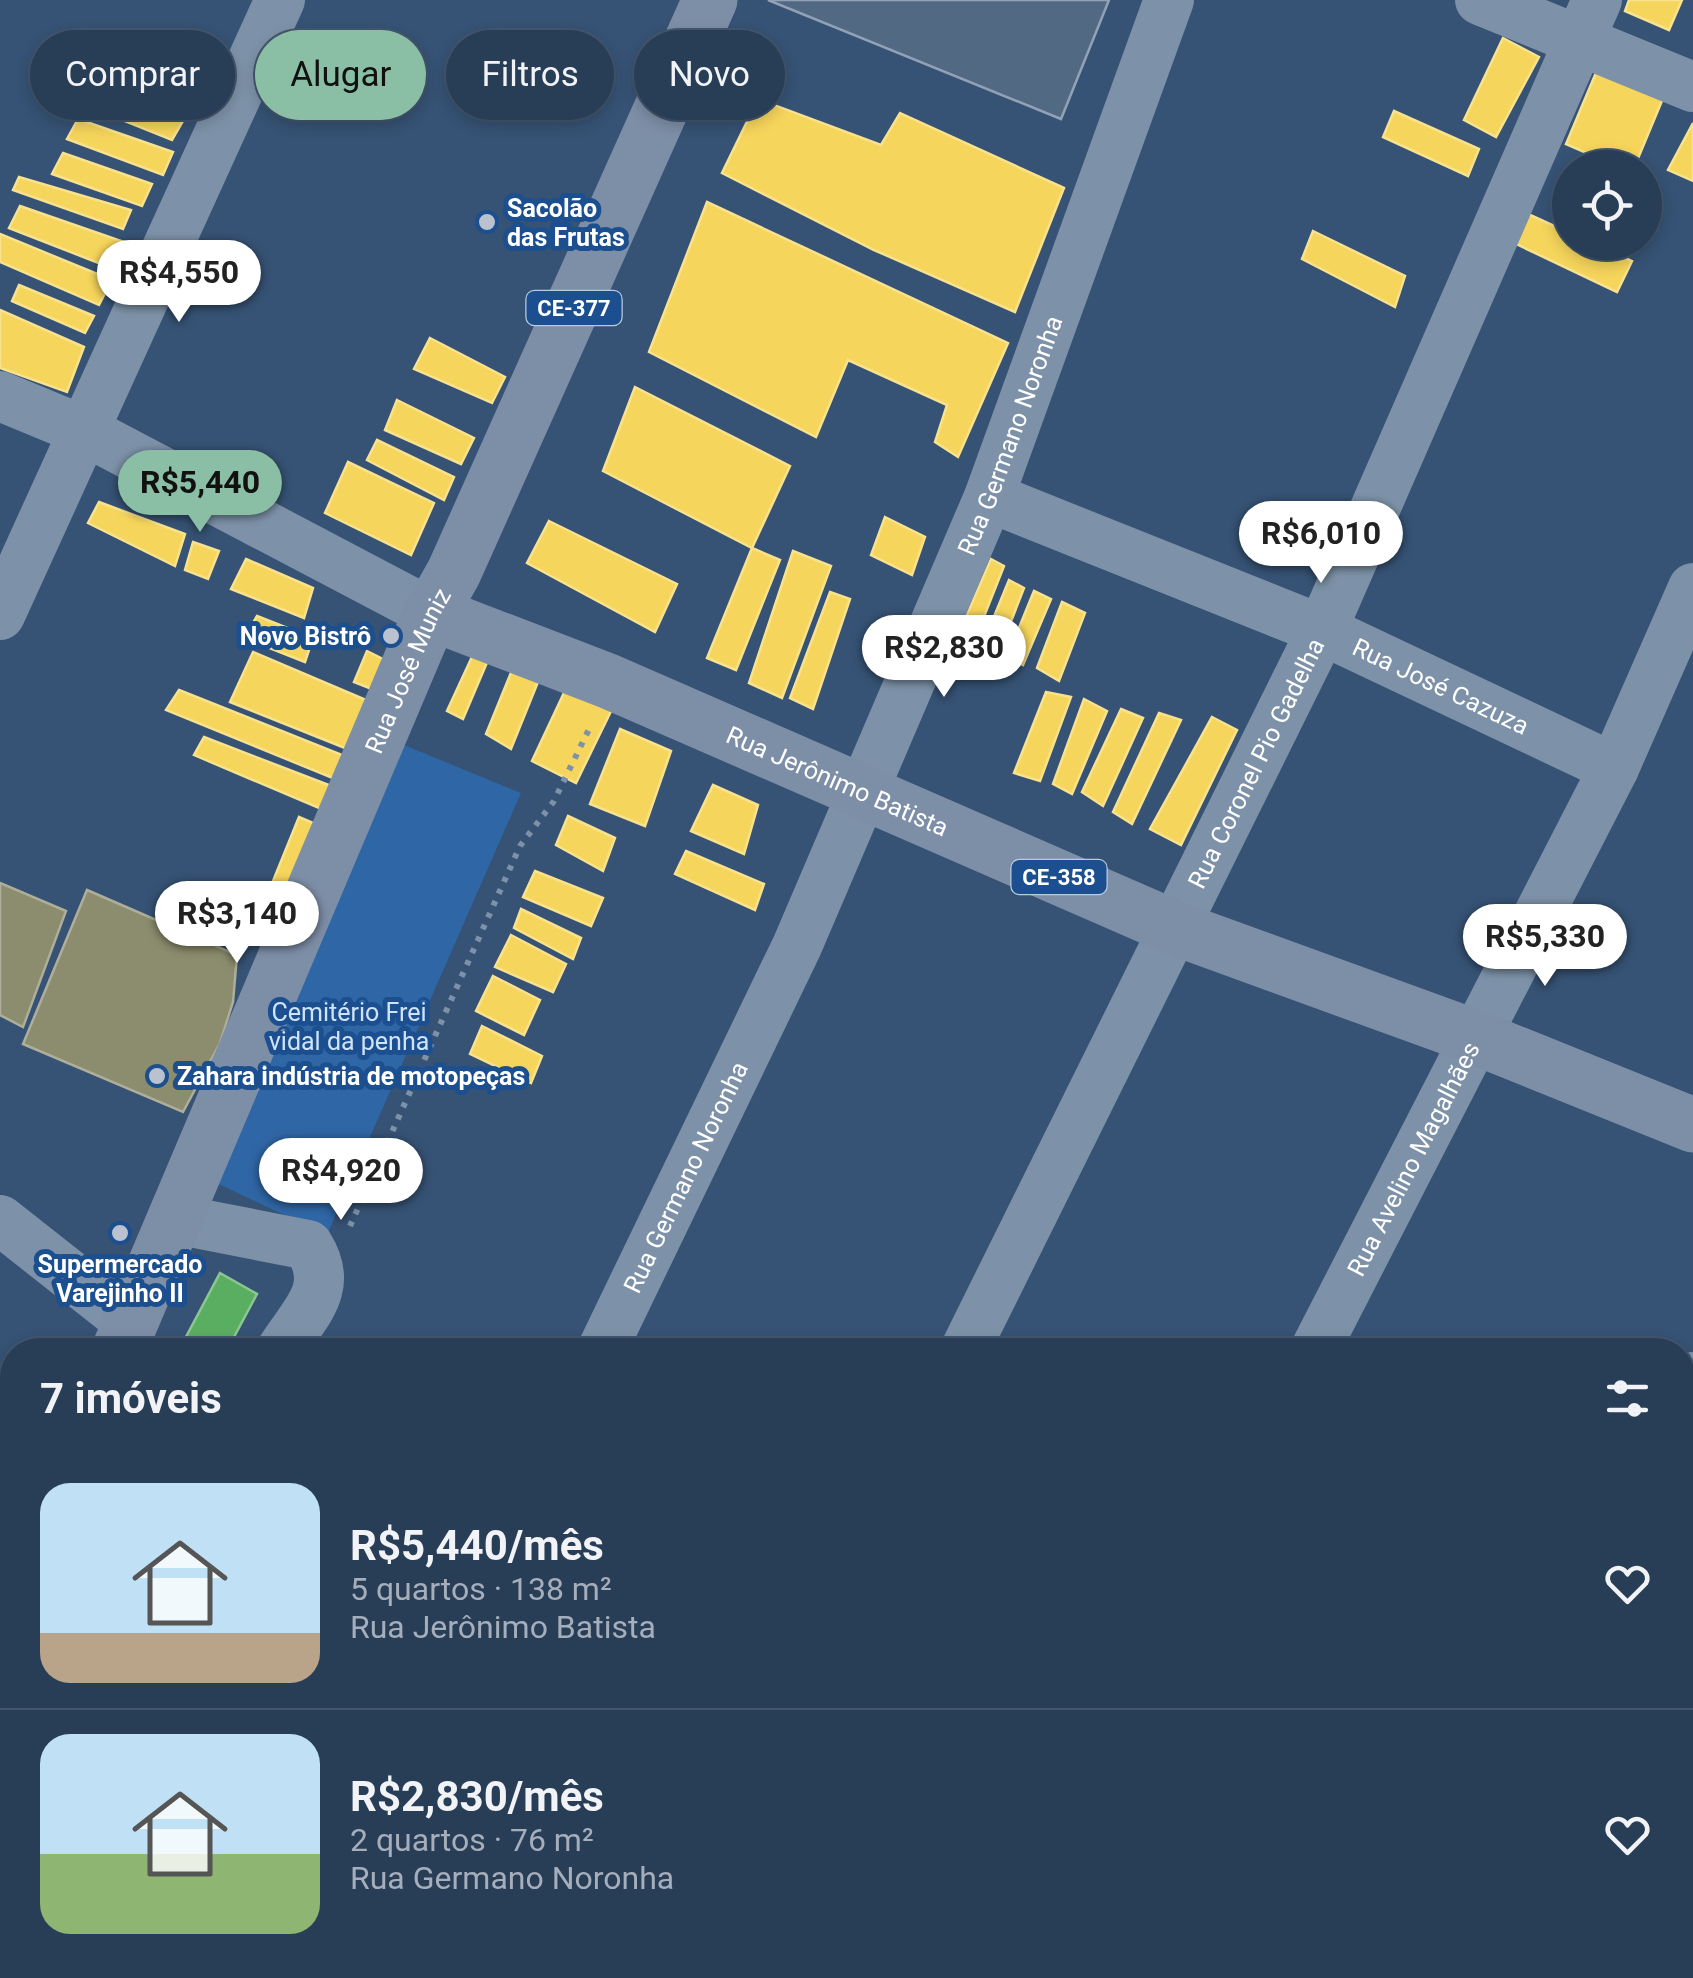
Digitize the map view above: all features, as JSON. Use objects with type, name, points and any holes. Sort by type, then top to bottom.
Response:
[{"type":"main road","name":"Rua José Muniz","points":[[126,1337],[431,613],[454,572],[568,322],[710,0]]},
{"type":"main road","name":"Rua Jerônimo Batista","points":[[431,613],[608,681],[1175,928],[1476,1037],[1693,1125]]},
{"type":"street","points":[[0,616],[87,432],[280,0]]},
{"type":"street","name":"Rua Germano Noronha","points":[[608,1338],[797,946],[988,497],[1169,0]]},
{"type":"street","points":[[1480,0],[1587,21],[1693,87]]},
{"type":"street","name":"Rua Coronel Pio Gadelha","points":[[971,1338],[1322,630],[1587,21]]},
{"type":"street","name":"Rua Jerônimo Batista","points":[[0,396],[87,432],[431,613]]},
{"type":"street","name":"Rua José Cazuza","points":[[988,497],[1322,630],[1614,768]]},
{"type":"street","name":"Rua Avelino Magalhães","points":[[1321,1338],[1614,768],[1693,588]]},
{"type":"street","points":[[175,1219],[308,1245],[320,1264],[322,1286],[289,1338]]},
{"type":"street","points":[[0,1220],[126,1337]]},
{"type":"path","points":[[322,1286],[520,846],[554,802],[608,681]]},
{"type":"green space","name":"Cemitério Frei vidal da penha","points":[[404,745],[521,793],[327,1235],[212,1181]]},
{"type":"building: Moradias","points":[[1629,0],[1682,0],[1669,30],[1625,11]]},
{"type":"building: Moradias","points":[[1503,38],[1539,57],[1496,137],[1464,120]]},
{"type":"building: Moradias","points":[[1598,68],[1664,96],[1642,150],[1580,150],[1566,144]]},
{"type":"building: Moradias","points":[[785,109],[881,145],[900,113],[1064,188],[1015,312],[874,250],[722,173],[748,120],[785,120]]},
{"type":"building: Moradias","points":[[1394,111],[1479,149],[1468,176],[1383,137]]},
{"type":"building: Moradias","points":[[81,120],[173,152],[163,175],[67,139]]},
{"type":"building: Moradias","points":[[122,120],[183,121],[172,140]]},
{"type":"building: Moradias","points":[[1693,123],[1693,181],[1668,170]]},
{"type":"building: Moradias","points":[[63,153],[152,184],[142,206],[52,174]]},
{"type":"building: Moradias","points":[[19,177],[131,210],[123,229],[13,190]]},
{"type":"building: Moradias","points":[[707,202],[1008,343],[958,457],[935,442],[947,405],[848,360],[816,437],[649,352]]},
{"type":"building: Moradias","points":[[20,206],[124,242],[114,269],[9,228]]},
{"type":"building: Moradias","points":[[1528,214],[1552,225],[1552,260],[1632,261],[1617,292],[1514,243]]},
{"type":"building: Moradias","points":[[1313,231],[1405,276],[1395,307],[1302,259]]},
{"type":"building: Moradias","points":[[0,234],[112,280],[99,305],[0,262]]},
{"type":"building: Moradias","points":[[19,285],[94,316],[85,333],[12,301]]},
{"type":"building: Moradias","points":[[0,310],[84,347],[67,392],[0,368]]},
{"type":"building: Moradias","points":[[430,338],[505,377],[492,403],[414,369]]},
{"type":"building: Moradias","points":[[635,387],[790,466],[752,548],[603,471]]},
{"type":"building: Moradias","points":[[397,400],[474,438],[461,464],[385,430]]},
{"type":"building: Moradias","points":[[377,440],[454,477],[444,500],[367,460]]},
{"type":"building: Moradias","points":[[348,462],[434,503],[411,555],[325,513]]},
{"type":"building: Moradias","points":[[99,502],[185,534],[175,566],[88,523]]},
{"type":"building: Moradias","points":[[885,517],[925,537],[912,575],[871,555]]},
{"type":"building: Moradias","points":[[549,521],[677,584],[655,632],[527,563]]},
{"type":"building: Moradias","points":[[193,542],[219,551],[208,579],[185,570]]},
{"type":"building: Moradias","points":[[752,548],[780,560],[736,670],[707,658]]},
{"type":"building: Moradias","points":[[793,551],[831,566],[782,698],[749,683]]},
{"type":"building: Moradias","points":[[246,559],[313,588],[304,618],[231,589]]},
{"type":"building: Moradias","points":[[991,559],[1004,566],[974,642],[959,633]]},
{"type":"building: Moradias","points":[[1009,580],[1024,588],[998,655],[982,646]]},
{"type":"building: Moradias","points":[[1034,591],[1051,599],[1023,665],[1007,657]]},
{"type":"building: Moradias","points":[[830,592],[850,599],[813,709],[790,698]]},
{"type":"building: Moradias","points":[[1062,602],[1085,613],[1059,681],[1037,668]]},
{"type":"building: Moradias","points":[[257,616],[313,638],[305,662],[244,638]]},
{"type":"building: Moradias","points":[[477,646],[491,653],[463,719],[447,711]]},
{"type":"building: Moradias","points":[[367,651],[409,672],[397,699],[354,682]]},
{"type":"building: Moradias","points":[[253,652],[366,700],[350,750],[230,702]]},
{"type":"building: Moradias","points":[[517,658],[542,672],[511,749],[486,734]]},
{"type":"building: Moradias","points":[[569,682],[616,701],[576,783],[532,761]]},
{"type":"building: Moradias","points":[[179,690],[352,759],[345,783],[166,710]]},
{"type":"building: Moradias","points":[[1046,692],[1071,697],[1040,781],[1014,773]]},
{"type":"building: Moradias","points":[[1084,699],[1107,711],[1072,794],[1053,784]]},
{"type":"building: Moradias","points":[[1121,709],[1143,718],[1103,806],[1082,792]]},
{"type":"building: Moradias","points":[[1159,713],[1181,720],[1132,824],[1113,812]]},
{"type":"building: Moradias","points":[[1212,717],[1237,730],[1181,845],[1150,829]]},
{"type":"building: Moradias","points":[[620,729],[671,751],[645,826],[590,804]]},
{"type":"building: Moradias","points":[[204,737],[339,789],[326,811],[194,755]]},
{"type":"building: Moradias","points":[[713,785],[758,805],[744,854],[691,831]]},
{"type":"building: Moradias","points":[[568,816],[615,838],[603,871],[556,845]]},
{"type":"building: Moradias","points":[[299,817],[320,826],[281,933],[256,923]]},
{"type":"building: Moradias","points":[[686,851],[764,884],[755,910],[675,874]]},
{"type":"building: Moradias","points":[[535,871],[603,898],[591,926],[523,897]]},
{"type":"building: Moradias","points":[[521,909],[581,938],[573,959],[514,928]]},
{"type":"building: Moradias","points":[[511,935],[566,964],[553,992],[495,967]]},
{"type":"building: Moradias","points":[[493,976],[540,1000],[524,1035],[476,1011]]},
{"type":"building: Moradias","points":[[482,1026],[542,1056],[531,1083],[470,1054]]},
{"type":"building: Público","points":[[220,1273],[257,1294],[233,1338],[185,1338]]},
{"type":"building: Indústria","points":[[0,883],[66,911],[23,1027],[0,1015]]},
{"type":"building: Indústria","points":[[87,890],[237,955],[233,1002],[220,1043],[183,1112],[23,1044]]},
{"type":"building: Outros","points":[[768,0],[1109,0],[1061,119]]},
{"type":"place","name":"Sacolão das Frutas","points":[[487,222]]},
{"type":"place","name":"Novo Bistrô","points":[[391,636]]},
{"type":"place","name":"Zahara indústria de motopeças","points":[[157,1076]]},
{"type":"place","name":"Supermercado Varejinho II","points":[[120,1233]]}]
